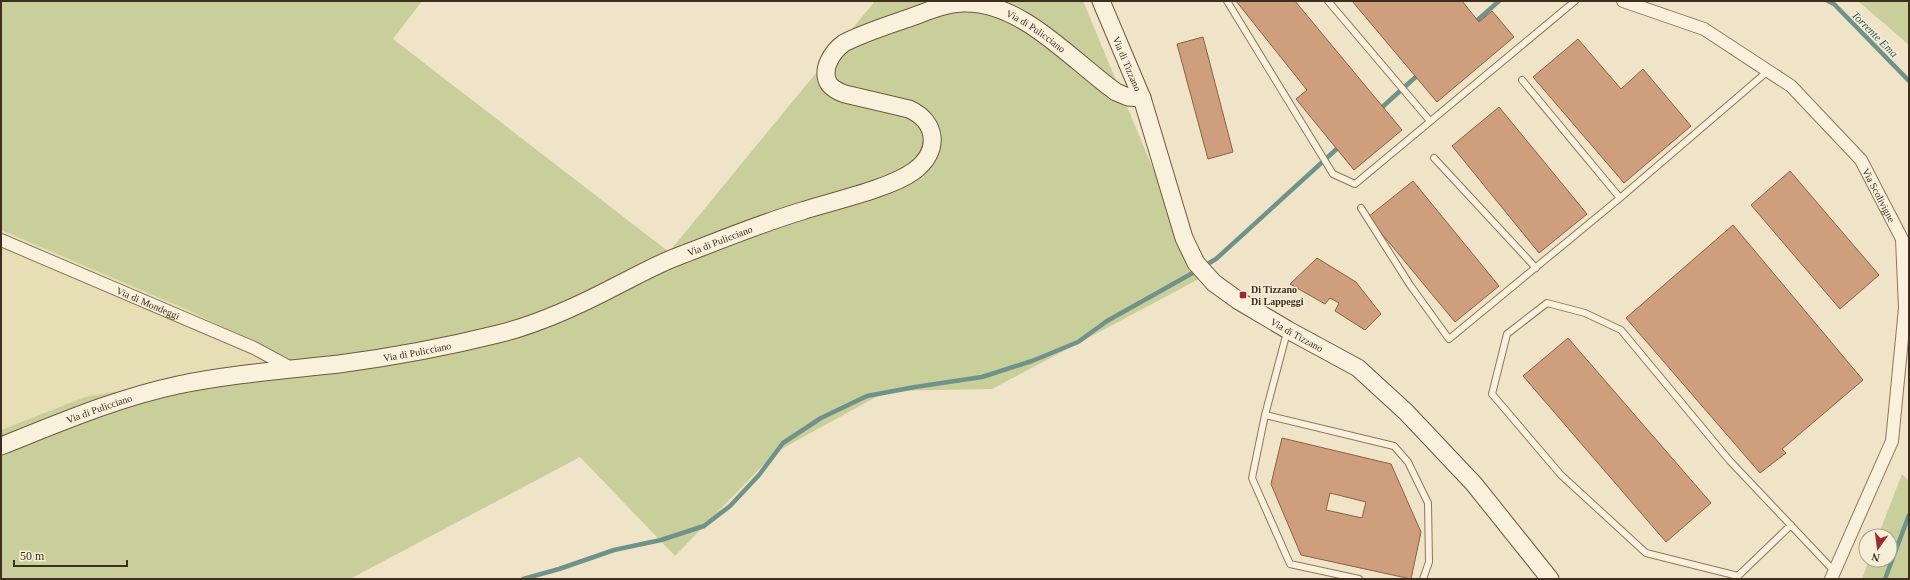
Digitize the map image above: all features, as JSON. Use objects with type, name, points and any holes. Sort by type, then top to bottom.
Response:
[{"type":"street","name":"Via di Tizzano","points":[[1101,1],[1142,98],[1184,238],[1201,268],[1214,283],[1239,301],[1288,330],[1358,368],[1406,412],[1474,484],[1550,579]]},
{"type":"street","name":"Via Scolivigne","points":[[1623,1],[1704,29],[1791,86],[1861,160],[1902,239],[1905,308],[1892,441],[1833,576]]},
{"type":"street","name":"Via di Pulicciano","points":[[1,446],[93,410],[139,395],[215,378],[349,362],[425,350],[522,328],[573,308],[681,255],[786,216],[894,182],[909,174],[922,164],[930,147],[932,133],[926,120],[919,113],[909,109],[845,94],[836,90],[827,79],[828,65],[836,49],[854,38],[944,6],[969,2],[982,4],[1013,15],[1030,24],[1054,41],[1116,92],[1128,98],[1142,98]]},
{"type":"street","name":"Via di Mondeggi","points":[[1,240],[254,348],[293,369]]},
{"type":"lane","points":[[1227,1],[1333,174],[1355,184],[1430,120],[1575,1]]},
{"type":"lane","points":[[1328,1],[1430,120]]},
{"type":"lane","points":[[1361,208],[1410,285],[1449,339],[1620,198],[1768,71]]},
{"type":"lane","points":[[1522,80],[1620,198]]},
{"type":"lane","points":[[1434,158],[1536,268]]},
{"type":"lane","points":[[1791,526],[1738,576],[1646,553],[1561,475],[1492,394],[1507,334],[1547,303],[1585,313],[1621,330],[1730,461],[1791,526],[1833,576]]},
{"type":"lane","points":[[1288,330],[1265,415],[1252,478],[1290,564],[1359,579]]},
{"type":"lane","points":[[1265,415],[1394,446],[1408,462],[1428,503],[1429,562],[1423,579]]},
{"type":"shaded area","points":[[1,230],[190,311],[296,359],[85,397],[1,430]]},
{"type":"green space","points":[[1,1],[422,1],[393,39],[669,252],[875,1],[1083,1],[1199,279],[992,389],[887,391],[776,452],[675,556],[580,457],[350,579],[1,579],[1,430],[85,397],[291,360],[190,311],[1,230]]},
{"type":"green space","points":[[1858,1],[1909,1],[1909,45]]},
{"type":"green space","points":[[1902,474],[1909,481],[1909,579],[1862,579],[1866,568],[1898,568],[1898,528],[1881,528]]},
{"type":"building","points":[[1236,1],[1295,1],[1402,130],[1354,170],[1296,99],[1307,90]]},
{"type":"building","points":[[1352,1],[1462,1],[1479,22],[1492,11],[1514,37],[1437,102]]},
{"type":"building","points":[[1203,37],[1233,152],[1208,159],[1177,44]]},
{"type":"building","points":[[1578,39],[1621,89],[1643,69],[1691,126],[1624,183],[1533,77]]},
{"type":"building","points":[[1499,107],[1587,214],[1539,253],[1452,146]]},
{"type":"building","points":[[1790,171],[1879,275],[1840,309],[1751,205]]},
{"type":"building","points":[[1413,181],[1499,286],[1455,322],[1368,217]]},
{"type":"building","points":[[1733,225],[1863,380],[1782,449],[1786,453],[1760,473],[1626,318]]},
{"type":"building","points":[[1317,258],[1356,282],[1381,314],[1365,330],[1335,311],[1339,303],[1330,298],[1325,304],[1290,284]]},
{"type":"building","points":[[1568,338],[1711,503],[1666,542],[1523,376]]},
{"type":"building","points":[[1282,438],[1391,464],[1421,532],[1411,579],[1301,555],[1271,484]],"holes":[[[1330,493],[1366,502],[1362,518],[1326,510]]]},
{"type":"waterway","points":[[1473,24],[1499,1]]},
{"type":"waterway","name":"Torrente Ema","points":[[1828,1],[1834,4],[1909,81]]},
{"type":"waterway","points":[[1379,110],[1419,74]]},
{"type":"waterway","points":[[1204,266],[1216,259],[1341,145]]},
{"type":"waterway","points":[[523,579],[559,569],[614,550],[661,540],[704,526],[730,506],[759,475],[783,443],[821,418],[867,396],[982,377],[1032,361],[1078,342],[1107,321],[1198,270]]},
{"type":"waterway","name":"Torrente Ema","points":[[1885,579],[1909,515]]},
{"type":"place","name":"Di Tizzano Di Lappeggi","points":[[1243,295]]}]
